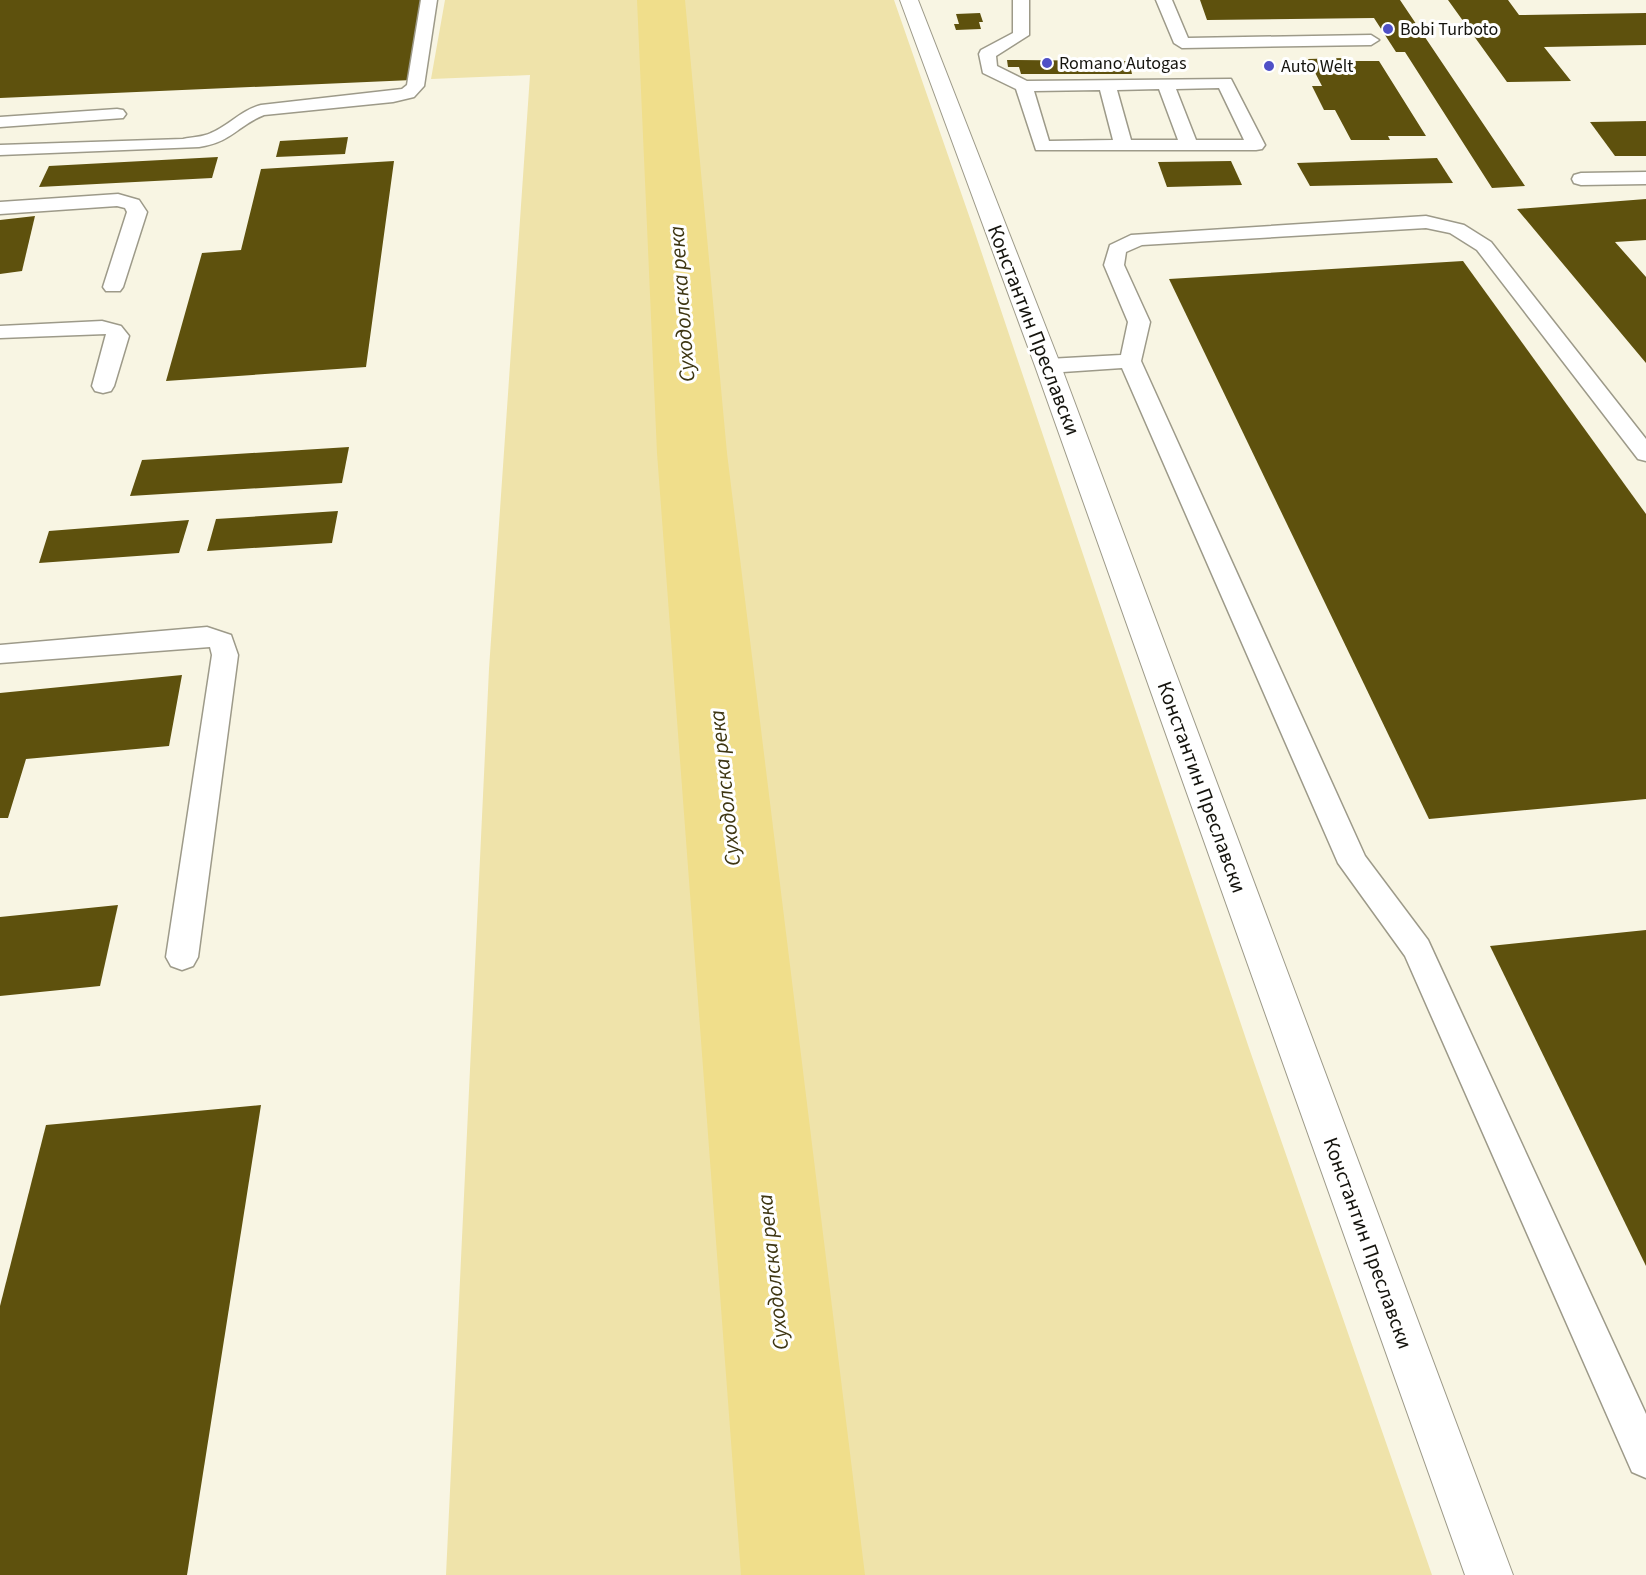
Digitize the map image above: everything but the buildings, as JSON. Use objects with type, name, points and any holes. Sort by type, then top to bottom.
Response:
[{"type":"street","name":"Константин Преславски","points":[[909,0],[1048,366],[1489,1575]]},
{"type":"lane","points":[[0,150],[183,144],[210,140],[224,134],[245,115],[261,110],[401,96],[416,86],[429,0]]},
{"type":"lane","points":[[1022,0],[1021,35],[987,54],[989,69],[1024,86],[1225,83],[1256,145],[1042,146],[1024,86]]},
{"type":"lane","points":[[1164,0],[1182,43],[1371,40]]},
{"type":"lane","points":[[1166,84],[1189,145]]},
{"type":"lane","points":[[1107,85],[1123,146]]},
{"type":"lane","points":[[0,122],[117,114]]},
{"type":"lane","points":[[1581,179],[1646,178]]},
{"type":"lane","points":[[0,208],[118,200],[132,204],[137,212],[113,287]]},
{"type":"lane","points":[[1646,454],[1484,246],[1457,229],[1426,222],[1138,239],[1117,249],[1114,265],[1139,322],[1130,361],[1353,863],[1417,949],[1646,1458]]},
{"type":"lane","points":[[0,332],[102,327],[114,330],[118,336],[103,386]]},
{"type":"lane","points":[[1048,366],[1130,361]]},
{"type":"lane","points":[[0,654],[207,636],[222,641],[225,655],[182,957]]},
{"type":"shaded area","points":[[445,0],[894,0],[974,230],[1249,1048],[1432,1575],[446,1575],[489,669],[530,75],[431,79]]},
{"type":"waterway","name":"Суходолска река","points":[[661,0],[692,453],[803,1575]]},
{"type":"place","name":"Bobi Turboto","points":[[1388,29]]},
{"type":"place","name":"Romano Autogas","points":[[1047,63]]},
{"type":"place","name":"Auto Welt","points":[[1269,66]]}]
